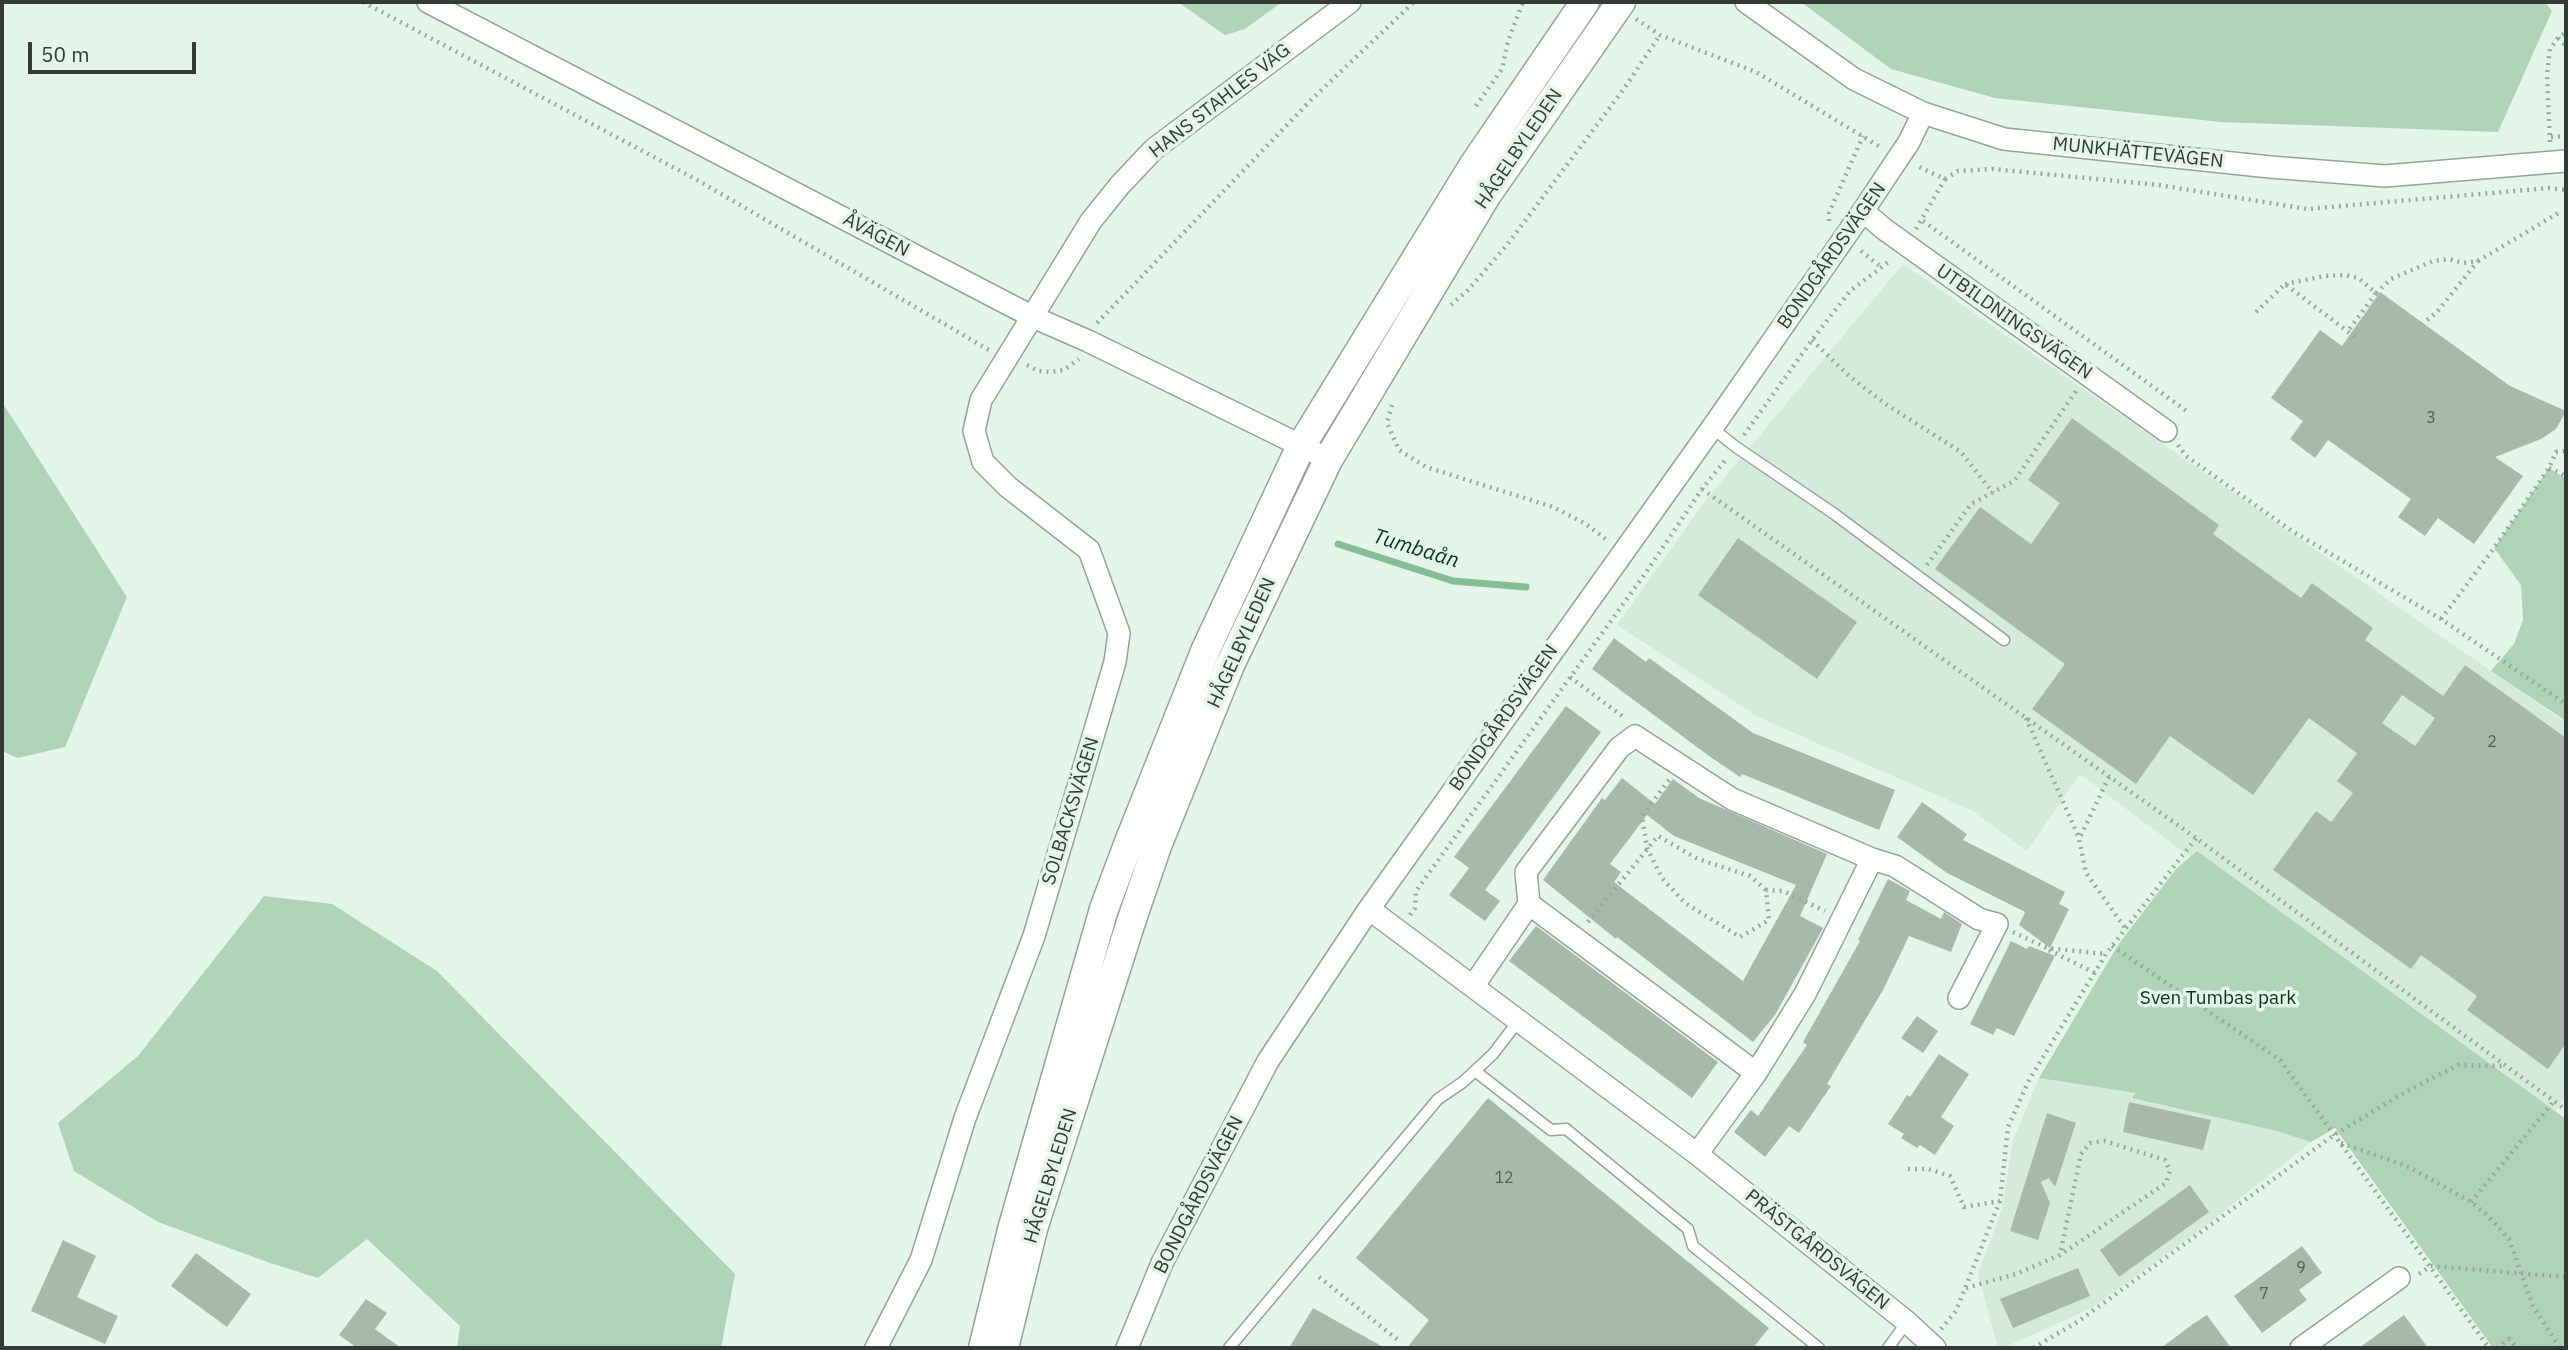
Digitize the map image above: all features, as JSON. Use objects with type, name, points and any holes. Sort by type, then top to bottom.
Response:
[{"type":"main road","name":"HÅGELBYLEDEN","points":[[983,1348],[1013,1226],[1104,909],[1206,649],[1301,446],[1473,166],[1585,2]]},
{"type":"main road","name":"HÅGELBYLEDEN","points":[[1004,1348],[1033,1229],[1157,846],[1230,665],[1328,460],[1486,196],[1627,9]]},
{"type":"street","name":"ÅVÄGEN","points":[[428,2],[1033,317],[1088,341],[1328,460]]},
{"type":"street","name":"HANS STAHLES VÄG","points":[[1033,317],[1091,221],[1154,149],[1350,2]]},
{"type":"street","name":"MUNKHÄTTEVÄGEN","points":[[1746,2],[1854,79],[1923,113],[2004,139],[2270,167],[2385,176],[2558,161]]},
{"type":"street","name":"BONDGÅRDSVÄGEN","points":[[1127,1348],[1162,1263],[1268,1060],[1369,909],[1712,428],[1863,211],[1899,158],[1923,113]]},
{"type":"street","name":"UTBILDNINGSVÄGEN","points":[[1863,211],[2166,431]]},
{"type":"street","name":"SOLBACKSVÄGEN","points":[[876,1348],[921,1260],[965,1118],[1034,936],[1115,662],[1119,633],[1089,550],[1008,487],[983,462],[974,431],[981,400],[1033,317]]},
{"type":"street","points":[[1474,985],[1529,904],[1526,872],[1619,748],[1635,736],[1732,799],[1872,859],[1895,866],[1979,919],[1997,924],[1959,999]]},
{"type":"street","points":[[1697,1154],[1756,1073],[1805,994],[1872,859]]},
{"type":"street","points":[[1529,904],[1756,1073]]},
{"type":"street","name":"PRÄSTGÅRDSVÄGEN","points":[[1369,909],[1697,1154],[1932,1345]]},
{"type":"street","points":[[2301,1348],[2399,1278]]},
{"type":"lane","points":[[1712,428],[1833,513],[2004,640]]},
{"type":"lane","points":[[1228,1348],[1438,1099],[1493,1054],[1519,1020]]},
{"type":"lane","points":[[1475,1071],[1551,1130],[1566,1129],[1688,1229],[1693,1246],[1819,1348]]},
{"type":"lane","points":[[1888,1348],[1907,1322]]},
{"type":"path","points":[[363,2],[699,181],[1007,361],[1019,358],[1038,371],[1065,370],[1077,362],[1105,314],[1312,99],[1413,2]]},
{"type":"path","points":[[1476,106],[1502,69],[1508,41],[1523,2]]},
{"type":"path","points":[[1627,9],[1660,35],[1756,72],[1899,158],[1945,179]]},
{"type":"path","points":[[2549,188],[2558,161],[2551,137],[2547,74],[2550,49],[2566,32]]},
{"type":"path","points":[[1450,306],[1468,290],[1507,245],[1623,90],[1660,35]]},
{"type":"path","points":[[2558,38],[2566,46]]},
{"type":"path","points":[[1829,227],[1829,213],[1863,136]]},
{"type":"path","points":[[2551,137],[2566,136]]},
{"type":"path","points":[[1399,930],[1415,908],[1416,891],[1647,571],[1702,489],[1850,291],[1898,254],[1923,221],[1945,179],[1958,171],[1993,169],[2159,185],[2307,209],[2549,188],[2566,190]]},
{"type":"path","points":[[2427,320],[2437,312],[2478,261],[2560,212]]},
{"type":"path","points":[[1923,221],[2188,412]]},
{"type":"path","points":[[2348,331],[2376,293],[2392,279],[2433,261],[2478,261]]},
{"type":"path","points":[[2256,312],[2285,284],[2325,276],[2345,275],[2358,278],[2376,293]]},
{"type":"path","points":[[2285,284],[2355,337]]},
{"type":"path","points":[[1812,340],[1849,376],[1884,403],[1961,452],[1993,493]]},
{"type":"path","points":[[1918,578],[1971,504],[2014,481],[2081,386]]},
{"type":"path","points":[[1394,397],[1387,423],[1399,450],[1426,467],[1553,507],[1586,524],[1647,571]]},
{"type":"path","points":[[2166,431],[2186,456],[2292,531],[2441,620],[2566,704]]},
{"type":"path","points":[[2441,620],[2549,468],[2556,452],[2566,451]]},
{"type":"path","points":[[2549,468],[2566,476]]},
{"type":"path","points":[[1702,489],[2196,838],[2566,1110]]},
{"type":"path","points":[[1570,677],[1636,726],[1635,736]]},
{"type":"path","points":[[2026,716],[2079,839],[2086,873],[2126,928]]},
{"type":"path","points":[[1680,766],[1643,816],[1647,848],[1662,878],[1685,903],[1740,937],[1769,920],[1766,890]]},
{"type":"path","points":[[2079,839],[2109,777]]},
{"type":"path","points":[[1574,939],[1658,836],[1698,859],[1750,876],[1766,890],[1783,891],[1843,920]]},
{"type":"path","points":[[1932,1345],[1956,1311],[2000,1201],[2008,1127],[2029,1080],[2106,954],[2196,838]]},
{"type":"path","points":[[2009,930],[2095,973]]},
{"type":"path","points":[[2112,946],[2280,1060],[2490,1348]]},
{"type":"path","points":[[2047,948],[2106,954]]},
{"type":"path","points":[[2033,1348],[2079,1321],[2334,1135],[2402,1094],[2458,1065],[2507,1066]]},
{"type":"path","points":[[2471,1202],[2554,1101]]},
{"type":"path","points":[[1965,1288],[2016,1274],[2060,1255],[2166,1183],[2170,1171],[2165,1160],[2105,1141],[2090,1143],[2081,1154],[2060,1255]]},
{"type":"path","points":[[2340,1143],[2409,1167],[2471,1202],[2495,1222],[2509,1240],[2533,1306],[2560,1348]]},
{"type":"path","points":[[1908,1169],[1928,1169],[1950,1176],[1965,1207],[2000,1201]]},
{"type":"path","points":[[2431,1266],[2566,1277]]},
{"type":"path","points":[[1319,1277],[1398,1340]]},
{"type":"path","points":[[2497,1348],[2510,1339],[2517,1348]]},
{"type":"shaded area","points":[[1903,264],[2566,723],[2566,1096],[2538,1135],[2266,914],[2080,774],[2027,851],[1971,810],[1760,718],[1617,625],[1705,501]]},
{"type":"shaded area","points":[[2039,1078],[2180,1099],[2311,1142],[2204,1227],[2092,1308],[1998,1348],[1978,1274],[2002,1209],[2013,1140]]},
{"type":"green space","points":[[1178,2],[1282,2],[1245,29],[1225,35]]},
{"type":"green space","points":[[1801,2],[2545,2],[2552,11],[2498,132],[2221,122],[1995,98],[1891,69]]},
{"type":"green space","points":[[2,402],[127,597],[65,747],[18,758],[2,751]]},
{"type":"green space","points":[[2549,468],[2566,479],[2566,721],[2491,671],[2514,644],[2523,620],[2521,585],[2494,548]]},
{"type":"green space","name":"Sven Tumbas park","points":[[2197,851],[2566,1119],[2566,1348],[2493,1348],[2335,1128],[2311,1142],[2277,1131],[2132,1098],[2136,1093],[2039,1078],[2118,945],[2176,869]]},
{"type":"green space","points":[[264,896],[332,904],[437,971],[735,1274],[721,1348],[457,1348],[460,1326],[367,1239],[318,1278],[158,1222],[74,1171],[58,1123],[138,1056]]},
{"type":"building","points":[[2380,292],[2510,386],[2566,411],[2556,429],[2541,439],[2495,457],[2523,476],[2474,544],[2438,518],[2425,536],[2398,517],[2411,499],[2328,440],[2315,458],[2290,439],[2303,421],[2271,398],[2320,330],[2342,346]]},
{"type":"building","points":[[2072,418],[2219,525],[2213,534],[2301,598],[2312,583],[2373,628],[2365,640],[2443,696],[2465,665],[2566,738],[2566,1043],[2548,1069],[2467,1010],[2477,996],[2421,955],[2411,969],[2273,870],[2316,811],[2331,822],[2353,793],[2337,781],[2357,753],[2309,718],[2253,795],[2170,736],[2136,784],[2032,709],[2065,664],[1935,569],[1980,507],[2031,544],[2060,503],[2028,480]],"holes":[[[2402,695],[2435,718],[2415,746],[2382,723]]]},
{"type":"building","points":[[1738,538],[1857,622],[1817,679],[1698,595]]},
{"type":"building","points":[[1614,638],[1646,662],[1649,658],[1753,733],[1895,790],[1879,830],[1742,774],[1740,777],[1709,756],[1592,669]]},
{"type":"building","points":[[1566,706],[1601,732],[1485,890],[1500,901],[1485,921],[1449,895],[1469,868],[1454,857]]},
{"type":"building","points":[[1622,778],[1655,804],[1673,779],[1699,798],[1827,854],[1800,916],[1823,928],[1775,1015],[1753,1042],[1617,937],[1616,939],[1543,880],[1602,798],[1605,800]],"holes":[[[1647,815],[1674,836],[1796,885],[1743,981],[1614,882],[1621,872],[1610,864]]]},
{"type":"building","points":[[1922,802],[1967,834],[1963,840],[2065,892],[2059,904],[2069,909],[2050,948],[2019,925],[2025,912],[1947,873],[1897,837]]},
{"type":"building","points":[[1888,879],[1910,891],[1906,900],[1941,919],[1944,912],[1962,924],[1951,952],[1909,936],[1883,990],[1827,1084],[1831,1086],[1799,1133],[1789,1126],[1765,1157],[1734,1132],[1751,1110],[1758,1116],[1807,1045],[1803,1042],[1860,941],[1858,940]]},
{"type":"building","points":[[1536,926],[1718,1062],[1692,1098],[1509,961]]},
{"type":"building","points":[[2011,941],[2027,949],[2029,946],[2055,956],[2014,1036],[1997,1028],[1993,1035],[1970,1024]]},
{"type":"building","points":[[1917,1016],[1938,1031],[1923,1053],[1901,1038]]},
{"type":"building","points":[[1939,1054],[1969,1074],[1941,1117],[1954,1126],[1935,1155],[1920,1145],[1917,1148],[1901,1138],[1904,1134],[1888,1124]]},
{"type":"building","points":[[1488,1098],[1769,1328],[1753,1348],[1407,1348],[1429,1320],[1356,1258]]},
{"type":"building","points":[[2129,1102],[2211,1120],[2203,1150],[2123,1132]]},
{"type":"building","points":[[2047,1113],[2076,1123],[2055,1187],[2049,1178],[2041,1182],[2050,1203],[2038,1240],[2010,1231]]},
{"type":"building","points":[[2190,1185],[2209,1212],[2119,1277],[2100,1250]]},
{"type":"building","points":[[63,1240],[96,1256],[77,1297],[118,1316],[105,1344],[31,1311]]},
{"type":"building","points":[[2302,1246],[2322,1273],[2299,1290],[2307,1300],[2262,1333],[2234,1296]]},
{"type":"building","points":[[196,1253],[251,1294],[227,1327],[171,1286]]},
{"type":"building","points":[[2078,1268],[2090,1296],[2013,1328],[2000,1299]]},
{"type":"building","points":[[366,1299],[387,1313],[375,1329],[401,1348],[357,1348],[339,1335]]},
{"type":"building","points":[[1313,1308],[1385,1348],[1289,1348]]},
{"type":"building","points":[[2207,1315],[2231,1348],[2161,1348],[2193,1324]]},
{"type":"building","points":[[2404,1315],[2428,1348],[2359,1348]]},
{"type":"waterway","name":"Tumbaån","points":[[1338,544],[1453,581],[1526,587]]}]
